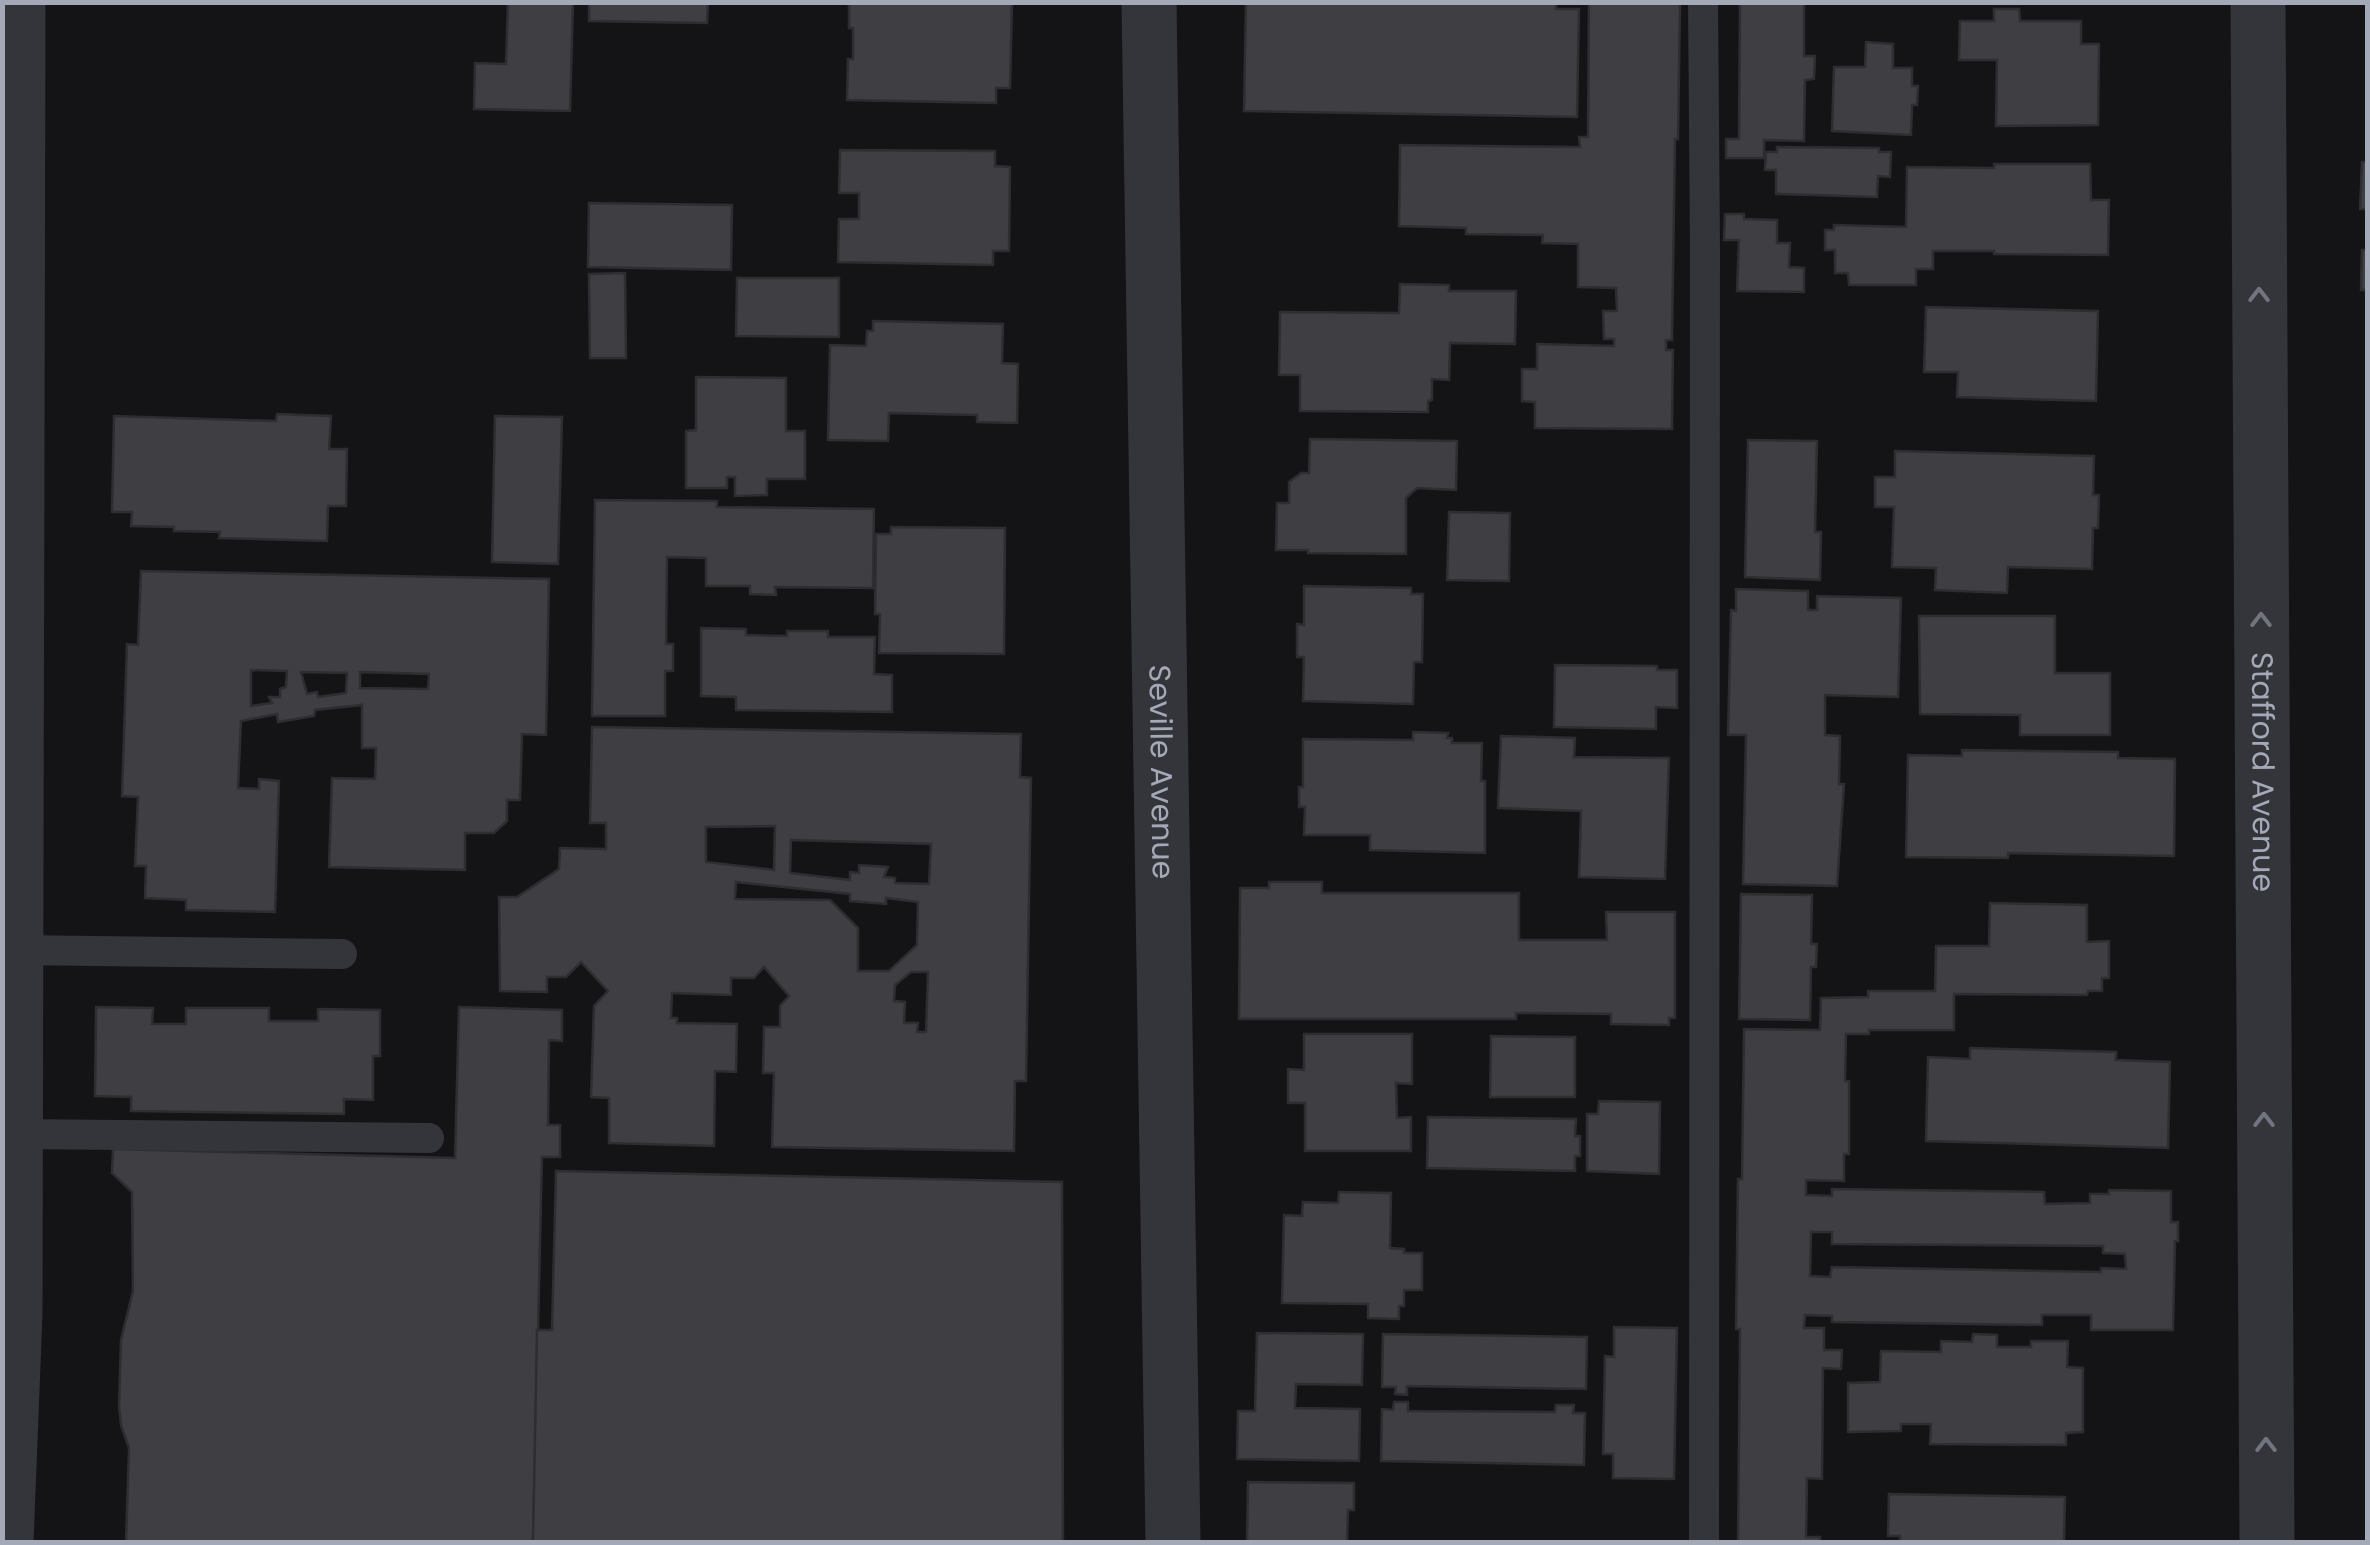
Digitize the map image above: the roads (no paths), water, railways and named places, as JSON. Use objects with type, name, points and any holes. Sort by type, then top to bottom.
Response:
[{"type":"street","points":[[6,1542],[16,1134],[16,950],[10,816],[10,410],[18,2]]},
{"type":"street","name":"Seville Avenue","points":[[1149,2],[1173,1542]]},
{"type":"street","name":"Stafford Avenue","points":[[2258,2],[2267,1542]]},
{"type":"lane","points":[[1703,2],[1704,1542]]},
{"type":"lane","points":[[16,950],[342,954]]},
{"type":"lane","points":[[16,1134],[429,1138]]}]
